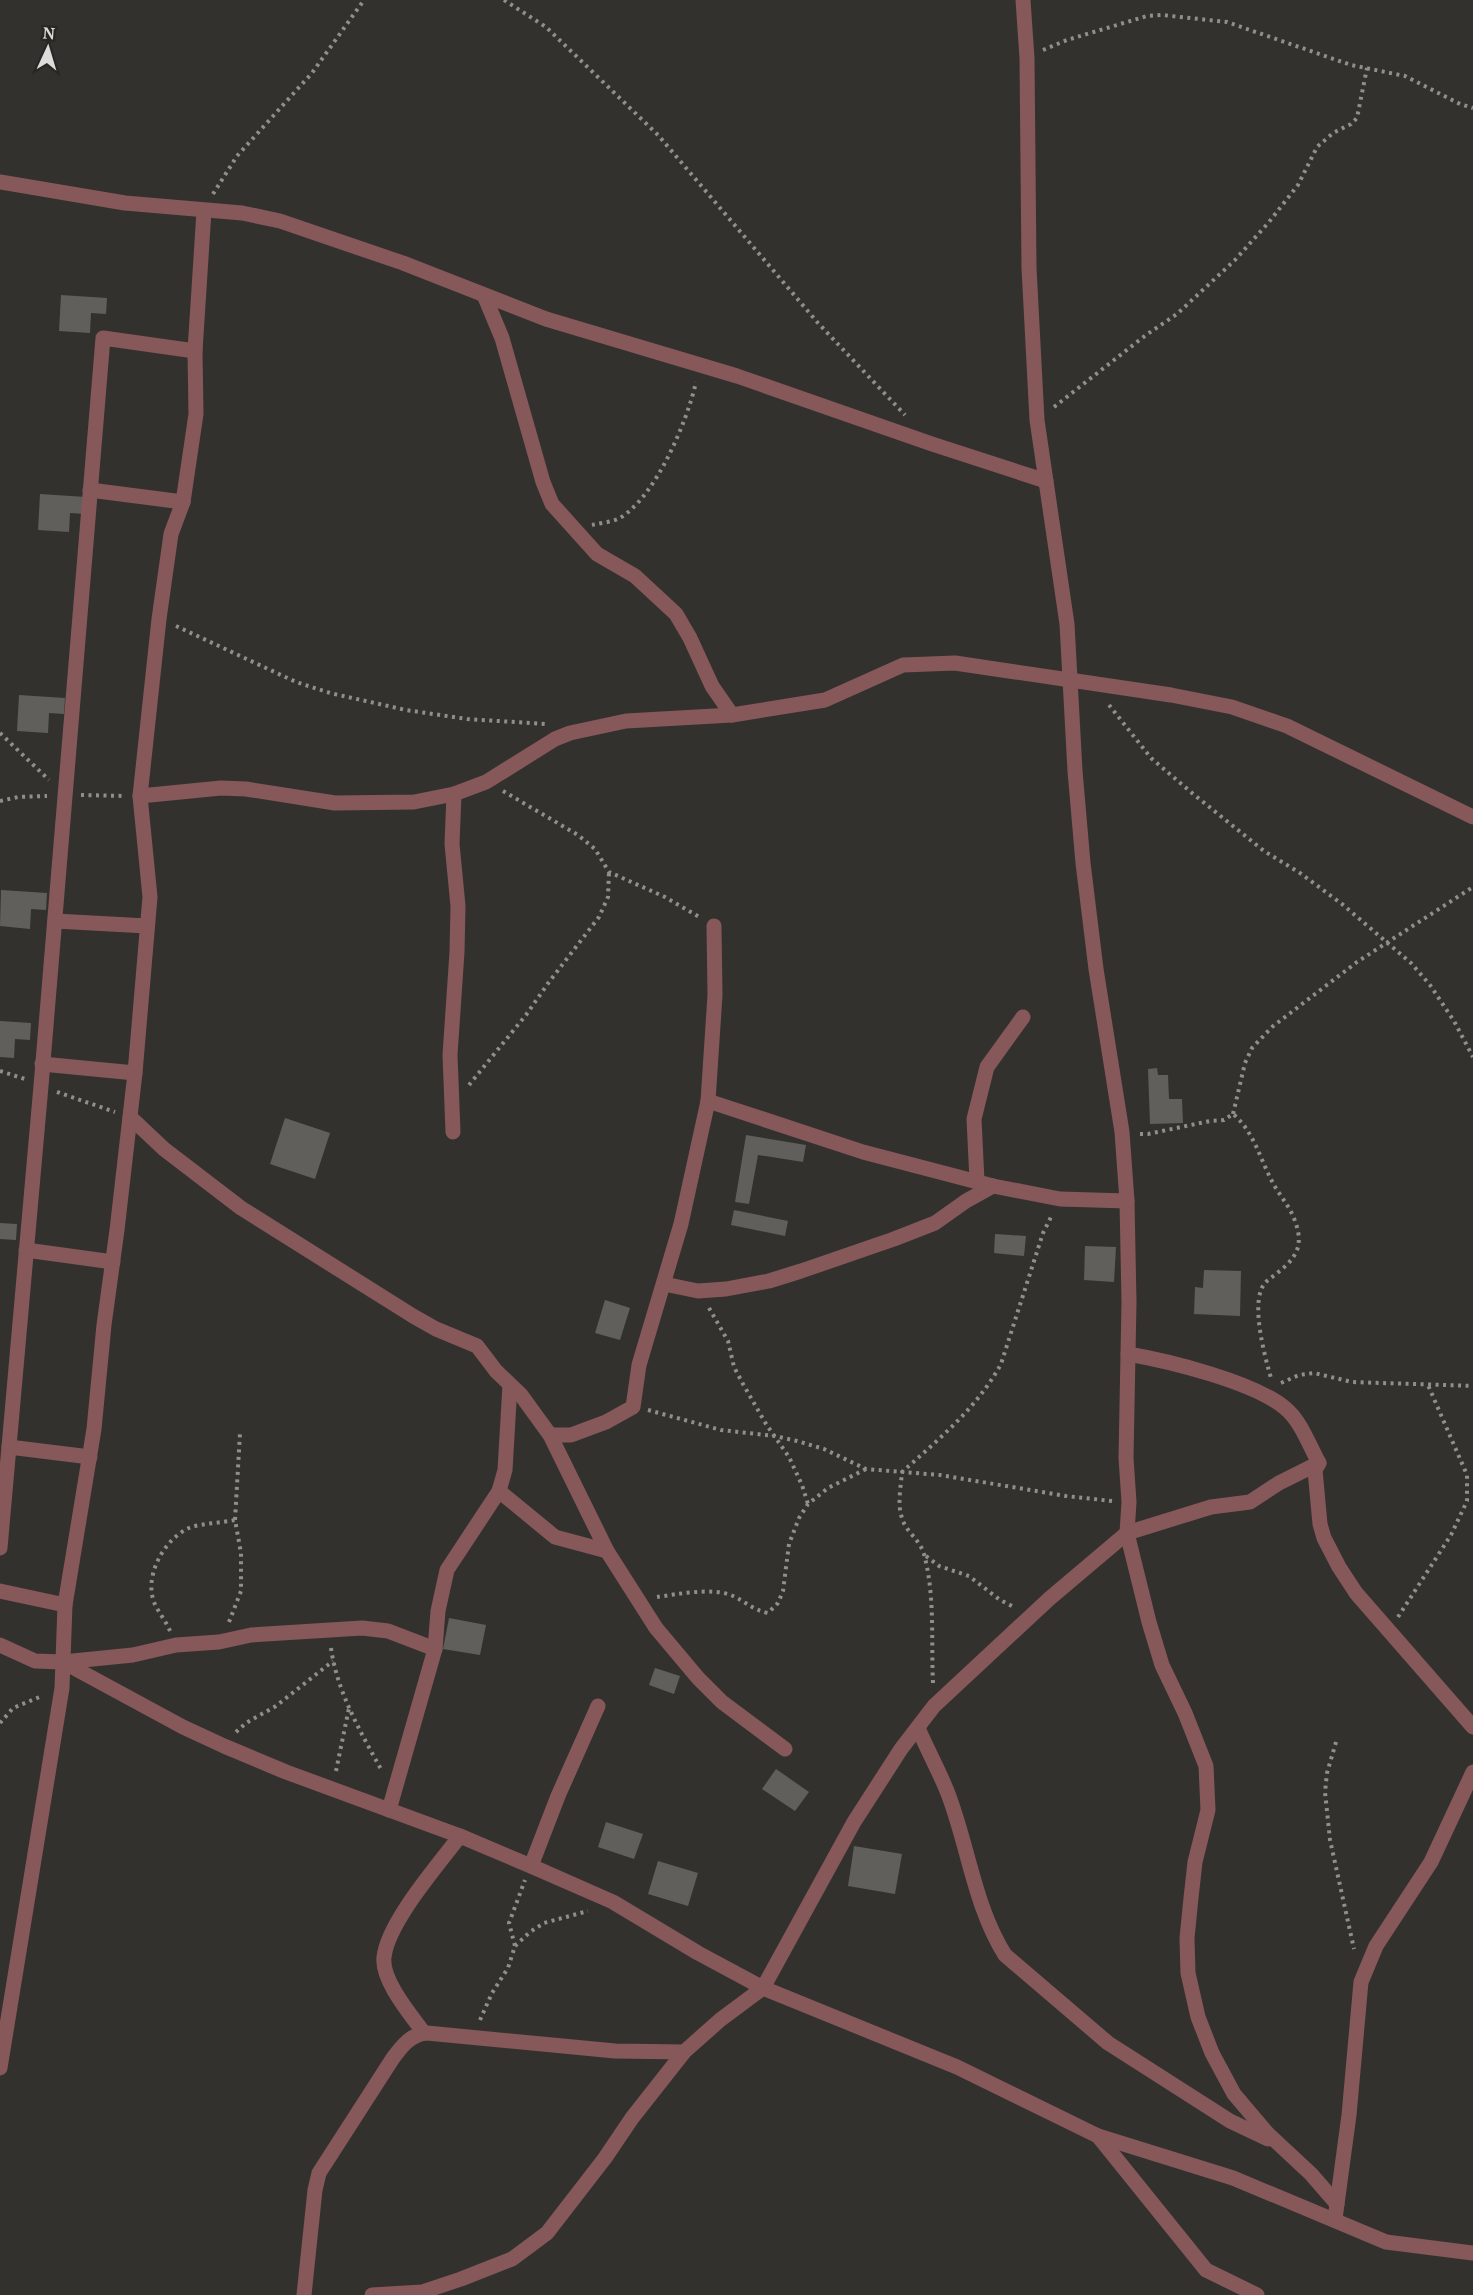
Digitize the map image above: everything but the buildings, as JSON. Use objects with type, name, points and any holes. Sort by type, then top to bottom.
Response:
[{"type":"street","points":[[1023,0],[1027,58],[1029,268],[1037,420],[1067,624],[1083,863],[1096,969],[1122,1132],[1127,1201],[1126,1458],[1129,1502],[1127,1533],[1162,1665],[1185,1713],[1206,1766],[1208,1810],[1195,1862],[1187,1938],[1188,1973],[1198,2017],[1212,2053],[1234,2094],[1279,2144],[1311,2174],[1336,2212]]},
{"type":"street","points":[[0,182],[125,203],[242,213],[280,221],[369,251],[546,319],[783,392],[1047,481]]},
{"type":"street","points":[[0,2068],[62,1688],[65,1605],[90,1457],[135,1073],[150,897],[140,796],[159,619],[171,534],[183,502],[196,414],[195,351],[204,211]]},
{"type":"street","points":[[484,295],[502,338],[543,482],[552,504],[597,554],[635,576],[676,614],[690,638],[707,677],[732,715]]},
{"type":"street","points":[[0,1548],[103,338],[195,351]]},
{"type":"street","points":[[90,490],[183,502]]},
{"type":"street","points":[[140,796],[221,788],[246,789],[335,803],[414,802],[454,794],[486,782],[555,739],[570,733],[626,721],[732,715],[825,700],[903,665],[928,662],[984,666],[1232,706],[1287,726],[1473,817]]},
{"type":"street","points":[[453,1132],[450,1055],[458,906],[452,844],[454,794]]},
{"type":"street","points":[[55,921],[147,926]]},
{"type":"street","points":[[550,1435],[571,1435],[606,1422],[633,1407],[639,1365],[683,1215],[708,1101],[715,995],[714,926]]},
{"type":"street","points":[[977,1181],[974,1119],[987,1067],[1023,1017]]},
{"type":"street","points":[[42,1064],[135,1073]]},
{"type":"street","points":[[708,1101],[863,1152],[993,1186],[1060,1199],[1127,1201]]},
{"type":"street","points":[[130,1117],[164,1149],[241,1208],[413,1316],[436,1329],[477,1346],[496,1371],[536,1413],[550,1435],[608,1551],[656,1628],[698,1678],[722,1702],[785,1749]]},
{"type":"street","points":[[664,1284],[698,1291],[736,1288],[770,1281],[935,1223],[966,1201],[993,1186]]},
{"type":"street","points":[[26,1250],[113,1262]]},
{"type":"street","points":[[1128,1354],[1184,1367],[1268,1396],[1286,1408],[1297,1422],[1319,1463]]},
{"type":"street","points":[[389,1810],[435,1649],[438,1611],[447,1570],[456,1553],[499,1491],[506,1470],[510,1385]]},
{"type":"street","points":[[9,1446],[90,1457]]},
{"type":"street","points":[[380,2295],[422,2292],[461,2279],[512,2259],[547,2233],[684,2052],[720,2020],[763,1988],[854,1822],[901,1749],[934,1707],[1033,1614],[1127,1533],[1211,1508],[1251,1502],[1279,1483],[1319,1463]]},
{"type":"street","points":[[1319,1463],[1315,1470],[1315,1479],[1324,1538],[1339,1567],[1356,1593],[1473,1727]]},
{"type":"street","points":[[499,1491],[555,1537],[608,1551]]},
{"type":"street","points":[[0,1591],[65,1605]]},
{"type":"street","points":[[0,1645],[35,1661],[63,1662],[133,1655],[176,1645],[251,1635],[362,1628],[388,1630],[435,1649]]},
{"type":"street","points":[[63,1662],[183,1727],[224,1746],[286,1772],[460,1836],[613,1902],[698,1953],[763,1988],[957,2067],[1098,2136],[1336,2212],[1386,2242],[1473,2253]]},
{"type":"street","points":[[531,1866],[558,1796],[598,1706]]},
{"type":"street","points":[[918,1728],[947,1791],[985,1912],[995,1940],[1005,1955],[1108,2043],[1230,2121],[1279,2144]]},
{"type":"street","points":[[1336,2212],[1361,1982],[1376,1946],[1431,1862],[1473,1772]]},
{"type":"street","points":[[424,2033],[392,1989],[383,1958],[392,1932],[421,1887],[460,1836]]},
{"type":"street","points":[[304,2295],[315,2190],[319,2173],[393,2058],[408,2041],[424,2033],[615,2051],[684,2052]]},
{"type":"street","points":[[1098,2136],[1206,2270],[1257,2295]]},
{"type":"path","points":[[204,211],[237,156],[312,73],[364,0]]},
{"type":"path","points":[[504,0],[546,27],[658,135],[818,323],[912,422]]},
{"type":"path","points":[[1027,58],[1067,40],[1148,16],[1162,15],[1227,22],[1351,65],[1406,76],[1460,104],[1473,108]]},
{"type":"path","points":[[1037,420],[1146,335],[1177,314],[1235,260],[1269,222],[1298,184],[1317,147],[1333,133],[1351,124],[1357,118],[1368,68]]},
{"type":"path","points":[[568,522],[593,525],[616,520],[630,511],[642,497],[679,436],[688,416],[699,366]]},
{"type":"path","points":[[159,619],[296,682],[330,693],[406,710],[467,718],[554,724]]},
{"type":"path","points":[[1098,685],[1122,724],[1151,758],[1264,851],[1300,873],[1388,942],[1430,985],[1454,1021],[1473,1057]]},
{"type":"path","points":[[0,733],[42,771],[51,783]]},
{"type":"path","points":[[452,1111],[469,1084],[519,1024],[599,917],[608,897],[609,872],[595,849],[554,819],[486,782]]},
{"type":"path","points":[[609,872],[665,897],[714,926]]},
{"type":"path","points":[[1122,1132],[1148,1134],[1224,1120],[1233,1114],[1245,1063],[1252,1048],[1272,1028],[1357,962],[1473,887]]},
{"type":"path","points":[[0,1071],[130,1117]]},
{"type":"path","points":[[1233,1114],[1242,1122],[1263,1164],[1289,1207],[1299,1234],[1298,1248],[1293,1257],[1266,1281],[1259,1297],[1262,1341],[1274,1387],[1308,1373],[1352,1382],[1473,1386]]},
{"type":"path","points":[[934,1707],[932,1606],[925,1556],[919,1540],[902,1519],[900,1501],[902,1472],[963,1417],[994,1377],[1001,1364],[1043,1233],[1060,1199]]},
{"type":"path","points":[[698,1291],[728,1341],[734,1367],[743,1384],[797,1473],[808,1504]]},
{"type":"path","points":[[1390,1630],[1410,1595],[1451,1535],[1467,1501],[1467,1475],[1428,1385]]},
{"type":"path","points":[[633,1407],[721,1430],[775,1436],[824,1449],[866,1469],[940,1474],[1094,1500],[1129,1502]]},
{"type":"path","points":[[219,1641],[241,1591],[241,1553],[235,1520],[240,1433]]},
{"type":"path","points":[[638,1600],[697,1591],[732,1595],[756,1611],[768,1612],[778,1603],[783,1591],[789,1544],[799,1518],[808,1504],[828,1488],[866,1469]]},
{"type":"path","points":[[176,1645],[154,1602],[152,1585],[155,1569],[168,1542],[189,1528],[235,1520]]},
{"type":"path","points":[[925,1556],[939,1566],[969,1576],[1007,1604],[1033,1614]]},
{"type":"path","points":[[331,1629],[333,1661],[349,1707],[393,1792]]},
{"type":"path","points":[[224,1746],[246,1723],[276,1706],[333,1661]]},
{"type":"path","points":[[0,1723],[13,1708],[62,1688]]},
{"type":"path","points":[[332,1789],[349,1707]]},
{"type":"path","points":[[1336,1742],[1325,1782],[1330,1840],[1361,1982]]},
{"type":"path","points":[[515,1946],[509,1923],[531,1866]]},
{"type":"path","points":[[474,2038],[492,1993],[508,1968],[515,1946],[544,1923],[572,1917],[613,1902]]}]
